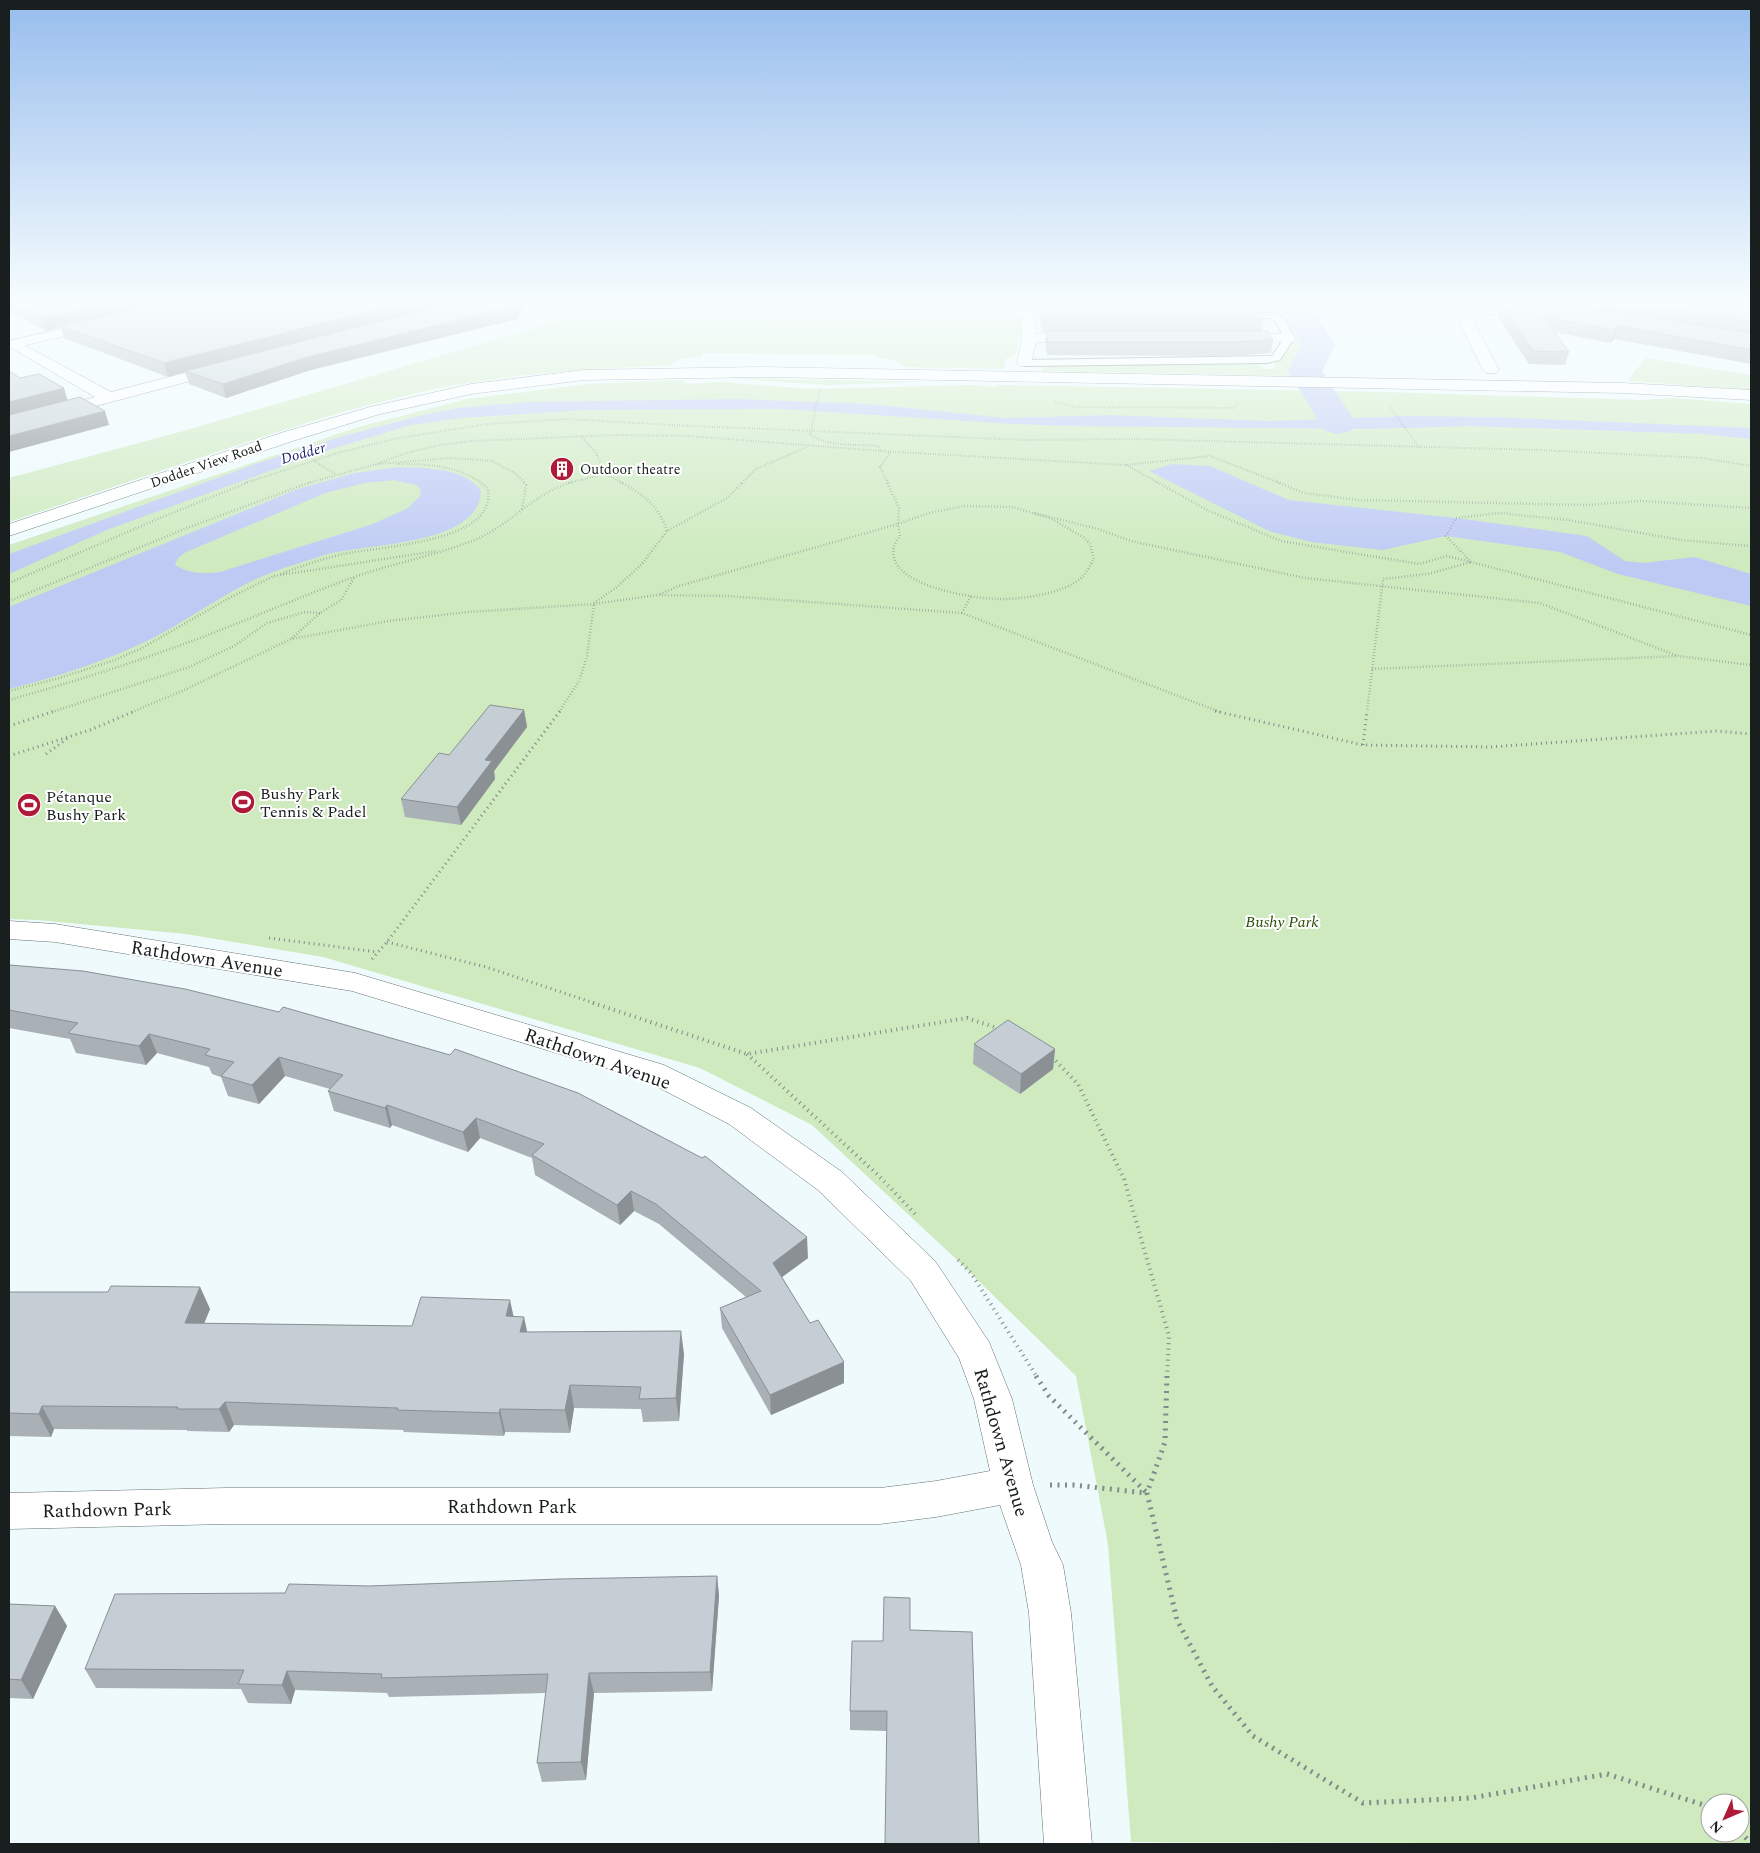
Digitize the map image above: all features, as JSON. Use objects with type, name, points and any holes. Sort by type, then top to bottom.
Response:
[{"type":"street","points":[[95,390],[109,398]]},
{"type":"street","points":[[9,424],[138,390]]},
{"type":"street","name":"Dodder View Road","points":[[9,530],[353,416],[427,398],[469,390]]},
{"type":"street","name":"Dodder View Road","points":[[1674,390],[1751,395]]},
{"type":"street","name":"Rathdown Avenue","points":[[9,930],[55,933],[355,982],[653,1072],[740,1116],[830,1180],[924,1271],[976,1354],[993,1399],[1013,1485],[1032,1542],[1042,1565],[1050,1613],[1068,1844]]},
{"type":"street","name":"Rathdown Park","points":[[9,1512],[227,1506],[880,1506],[936,1499],[1013,1485]]},
{"type":"path","points":[[819,390],[810,435],[816,440],[827,442],[879,446],[880,450]]},
{"type":"path","points":[[1388,405],[1420,447]]},
{"type":"path","points":[[9,584],[238,486],[312,460],[360,447],[447,429],[548,419],[680,427],[713,426],[1024,440],[1135,439],[1420,447],[1703,458],[1751,466]]},
{"type":"path","points":[[9,601],[196,524],[301,485],[377,464],[406,453],[439,445],[471,441],[615,434],[688,436],[810,446],[1125,465],[1210,456],[1304,493],[1358,500],[1585,505],[1641,501],[1751,508]]},
{"type":"path","points":[[581,436],[596,449],[605,474],[648,500],[660,512],[667,531]]},
{"type":"path","points":[[355,982],[554,720],[579,682],[587,656],[594,604],[617,588],[642,564],[667,531],[727,498],[756,469],[810,446]]},
{"type":"path","points":[[891,451],[880,467],[899,508],[898,524],[900,536],[894,547],[896,563],[906,574],[928,586],[971,596],[997,599],[1043,594],[1080,580],[1094,559],[1089,544],[1076,532],[1059,522],[1034,513]]},
{"type":"path","points":[[377,464],[452,458],[492,461],[516,473],[526,485],[522,509]]},
{"type":"path","points":[[312,460],[336,474]]},
{"type":"path","points":[[9,691],[73,674],[115,660],[142,648],[231,596],[274,576],[329,557],[433,539],[464,527],[482,515],[489,500],[488,489],[479,480],[461,472],[426,464],[377,464]]},
{"type":"path","points":[[1125,465],[1207,510],[1281,541],[1419,564],[1447,556],[1751,635]]},
{"type":"path","points":[[9,700],[86,678],[168,650],[355,577],[471,542],[503,526],[522,509],[562,485],[605,474]]},
{"type":"path","points":[[657,595],[679,586],[898,524],[929,513],[964,506],[1004,506],[1098,529],[1131,541],[1305,578],[1540,603],[1678,656]]},
{"type":"path","points":[[1471,562],[1446,536],[1456,518],[1499,513],[1568,520],[1681,540],[1751,546]]},
{"type":"path","points":[[274,576],[448,549]]},
{"type":"path","points":[[1362,745],[1383,579],[1434,574],[1452,570],[1471,562]]},
{"type":"path","points":[[291,639],[320,613],[341,600],[355,577]]},
{"type":"path","points":[[9,756],[70,736],[182,691],[291,639],[389,621],[468,612],[594,604],[657,595],[727,596],[962,613],[1216,711],[1362,745],[1490,747],[1717,731],[1751,734]]},
{"type":"path","points":[[962,613],[971,596]]},
{"type":"path","points":[[9,726],[189,667],[234,646],[266,623],[305,612],[320,613]]},
{"type":"path","points":[[1372,669],[1678,656],[1751,665]]},
{"type":"path","points":[[46,754],[70,736]]},
{"type":"path","points":[[387,942],[486,967],[747,1054],[967,1018],[1009,1032]]},
{"type":"path","points":[[1050,1056],[1078,1084],[1124,1179],[1169,1336],[1165,1442],[1147,1493],[1177,1620],[1212,1686],[1253,1736],[1363,1803],[1470,1798],[1607,1774],[1700,1804]]},
{"type":"path","points":[[1013,1485],[1073,1485],[1147,1493]]},
{"type":"green space","points":[[322,390],[429,390],[356,408],[307,423],[9,522],[9,478],[187,430]]},
{"type":"green space","name":"Bushy Park","points":[[536,390],[1302,390],[1642,400],[1672,398],[1751,404],[1751,1844],[1131,1842],[1108,1544],[1076,1376],[953,1256],[812,1125],[700,1068],[323,957],[186,934],[9,919],[9,545],[355,428],[467,399]]},
{"type":"water","name":"Dodder","points":[[739,399],[869,404],[1006,418],[1110,415],[1268,421],[1407,416],[1492,417],[1751,428],[1751,439],[1704,434],[1470,426],[1371,429],[1070,426],[783,409],[586,410],[461,418],[411,425],[325,451],[109,529],[9,574],[9,554],[261,462],[343,436],[423,415],[457,408],[527,402]]},
{"type":"water","points":[[1172,464],[1210,466],[1289,500],[1456,518],[1587,536],[1625,561],[1643,563],[1695,557],[1751,574],[1751,606],[1618,574],[1560,552],[1446,536],[1383,550],[1311,542],[1269,531],[1149,471]]},
{"type":"water","points":[[398,467],[443,470],[465,477],[481,491],[475,509],[461,523],[441,533],[417,540],[324,555],[275,571],[255,579],[134,647],[81,668],[9,689],[9,607],[298,489],[355,473]],"holes":[[[394,480],[416,485],[420,489],[421,495],[408,508],[373,524],[220,572],[197,573],[175,565],[178,558],[186,552],[328,492],[365,483]]]},
{"type":"building","points":[[9,390],[54,390],[9,402]]},
{"type":"building","points":[[80,397],[105,411],[9,436],[9,415]]},
{"type":"building","points":[[490,705],[524,710],[485,760],[492,761],[457,807],[401,799],[439,753],[449,755]]},
{"type":"building","points":[[9,965],[83,971],[185,989],[279,1012],[283,1007],[450,1055],[455,1049],[578,1093],[702,1158],[705,1156],[807,1237],[773,1263],[810,1323],[818,1320],[844,1362],[770,1395],[720,1308],[761,1291],[656,1204],[631,1191],[617,1205],[532,1155],[544,1144],[476,1118],[463,1132],[387,1105],[385,1108],[328,1091],[343,1075],[279,1057],[252,1085],[221,1076],[234,1062],[205,1055],[210,1049],[149,1034],[139,1046],[68,1033],[78,1023],[9,1010]]},
{"type":"building","points":[[1008,1020],[1055,1049],[1021,1074],[974,1044]]},
{"type":"building","points":[[111,1286],[200,1287],[185,1323],[412,1326],[421,1297],[510,1300],[506,1316],[524,1317],[520,1332],[681,1331],[676,1398],[639,1399],[641,1387],[570,1385],[565,1410],[500,1409],[499,1413],[225,1402],[219,1409],[42,1406],[39,1414],[9,1413],[9,1292],[108,1292]]},
{"type":"building","points":[[717,1576],[710,1672],[589,1673],[581,1762],[537,1763],[548,1674],[381,1678],[382,1674],[287,1671],[282,1685],[238,1684],[244,1670],[85,1669],[115,1594],[285,1593],[289,1584],[369,1586],[559,1579]]},
{"type":"building","points":[[884,1597],[910,1598],[910,1630],[972,1632],[979,1844],[885,1844],[887,1711],[850,1711],[852,1641],[883,1641]]},
{"type":"building","points":[[9,1604],[55,1606],[21,1680],[9,1679]]},
{"type":"waterway","points":[[1317,390],[1338,423]]},
{"type":"place","name":"Outdoor theatre","points":[[562,469]]},
{"type":"place","name":"Bushy Park Tennis & Padel","points":[[243,802]]},
{"type":"place","name":"Pétanque Bushy Park","points":[[29,805]]}]
